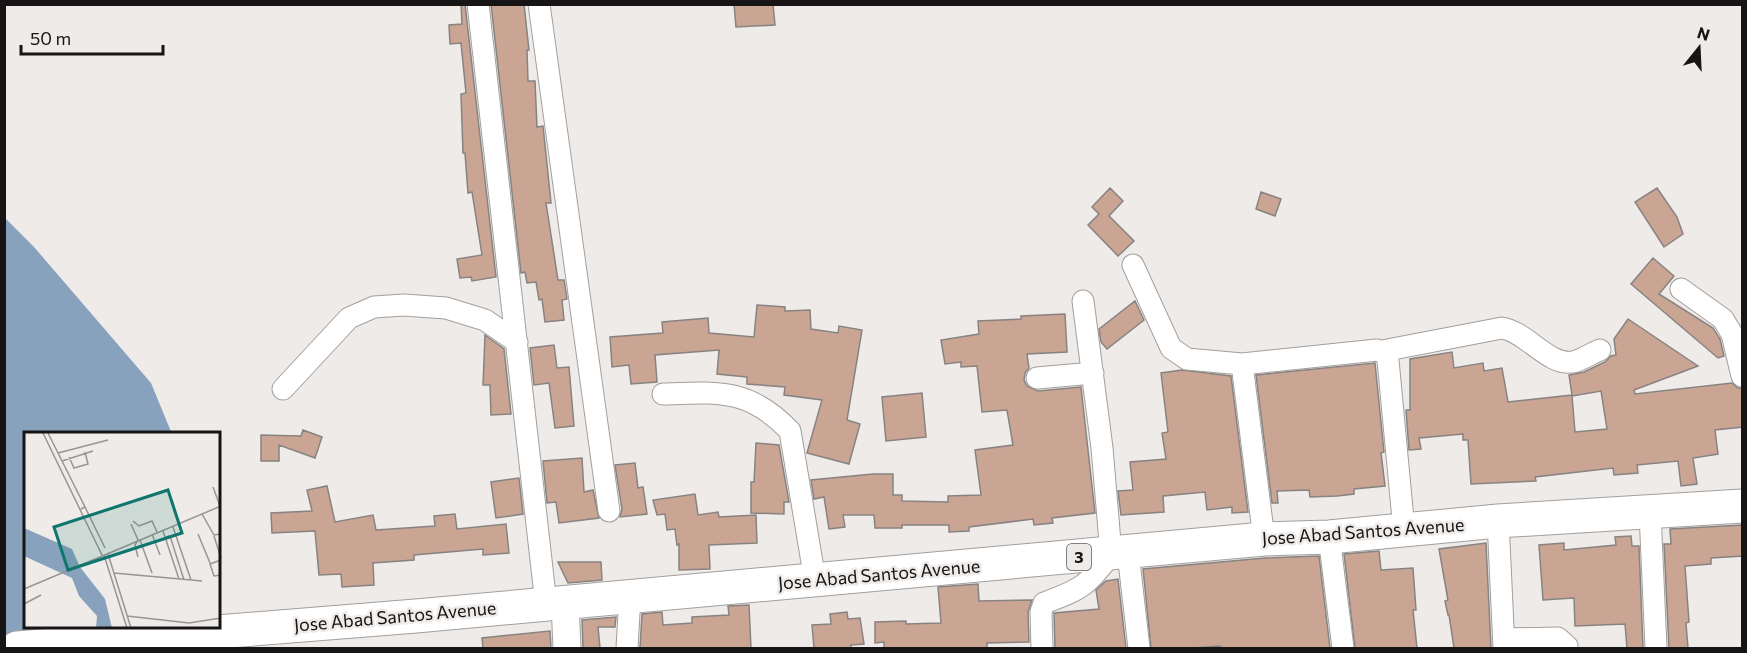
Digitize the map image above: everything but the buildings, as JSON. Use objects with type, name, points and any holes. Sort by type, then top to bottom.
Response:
[{"type":"highway","name":"Jose Abad Santos Avenue","points":[[17,648],[416,616],[1264,539],[1329,537],[1498,521],[1743,506]]},
{"type":"street","points":[[478,4],[517,342],[556,603],[567,648]]},
{"type":"street","points":[[539,4],[609,511]]},
{"type":"street","points":[[1132,265],[1171,348],[1187,359],[1242,364],[1382,351],[1502,328],[1513,329],[1553,358],[1573,362],[1600,350]]},
{"type":"street","points":[[1681,289],[1723,319],[1732,334],[1743,376]]},
{"type":"street","points":[[1083,301],[1120,553],[1140,648]]},
{"type":"street","points":[[283,389],[349,318],[374,307],[404,305],[446,308],[485,320],[517,342]]},
{"type":"street","points":[[1382,351],[1388,360],[1404,530]]},
{"type":"street","points":[[1242,364],[1264,539]]},
{"type":"street","points":[[1038,378],[1093,373]]},
{"type":"street","points":[[663,394],[716,392],[746,399],[775,416],[790,431],[815,580]]},
{"type":"street","points":[[1650,512],[1656,648]]},
{"type":"street","points":[[1498,521],[1504,644],[1558,638],[1567,648]]},
{"type":"street","points":[[1329,537],[1343,648]]},
{"type":"street","points":[[1042,648],[1041,612],[1044,603],[1083,587],[1120,553]]},
{"type":"street","points":[[627,648],[630,596]]},
{"type":"water","points":[[4,217],[34,247],[151,383],[171,432],[24,432],[24,629],[169,629],[5,648]]}]
